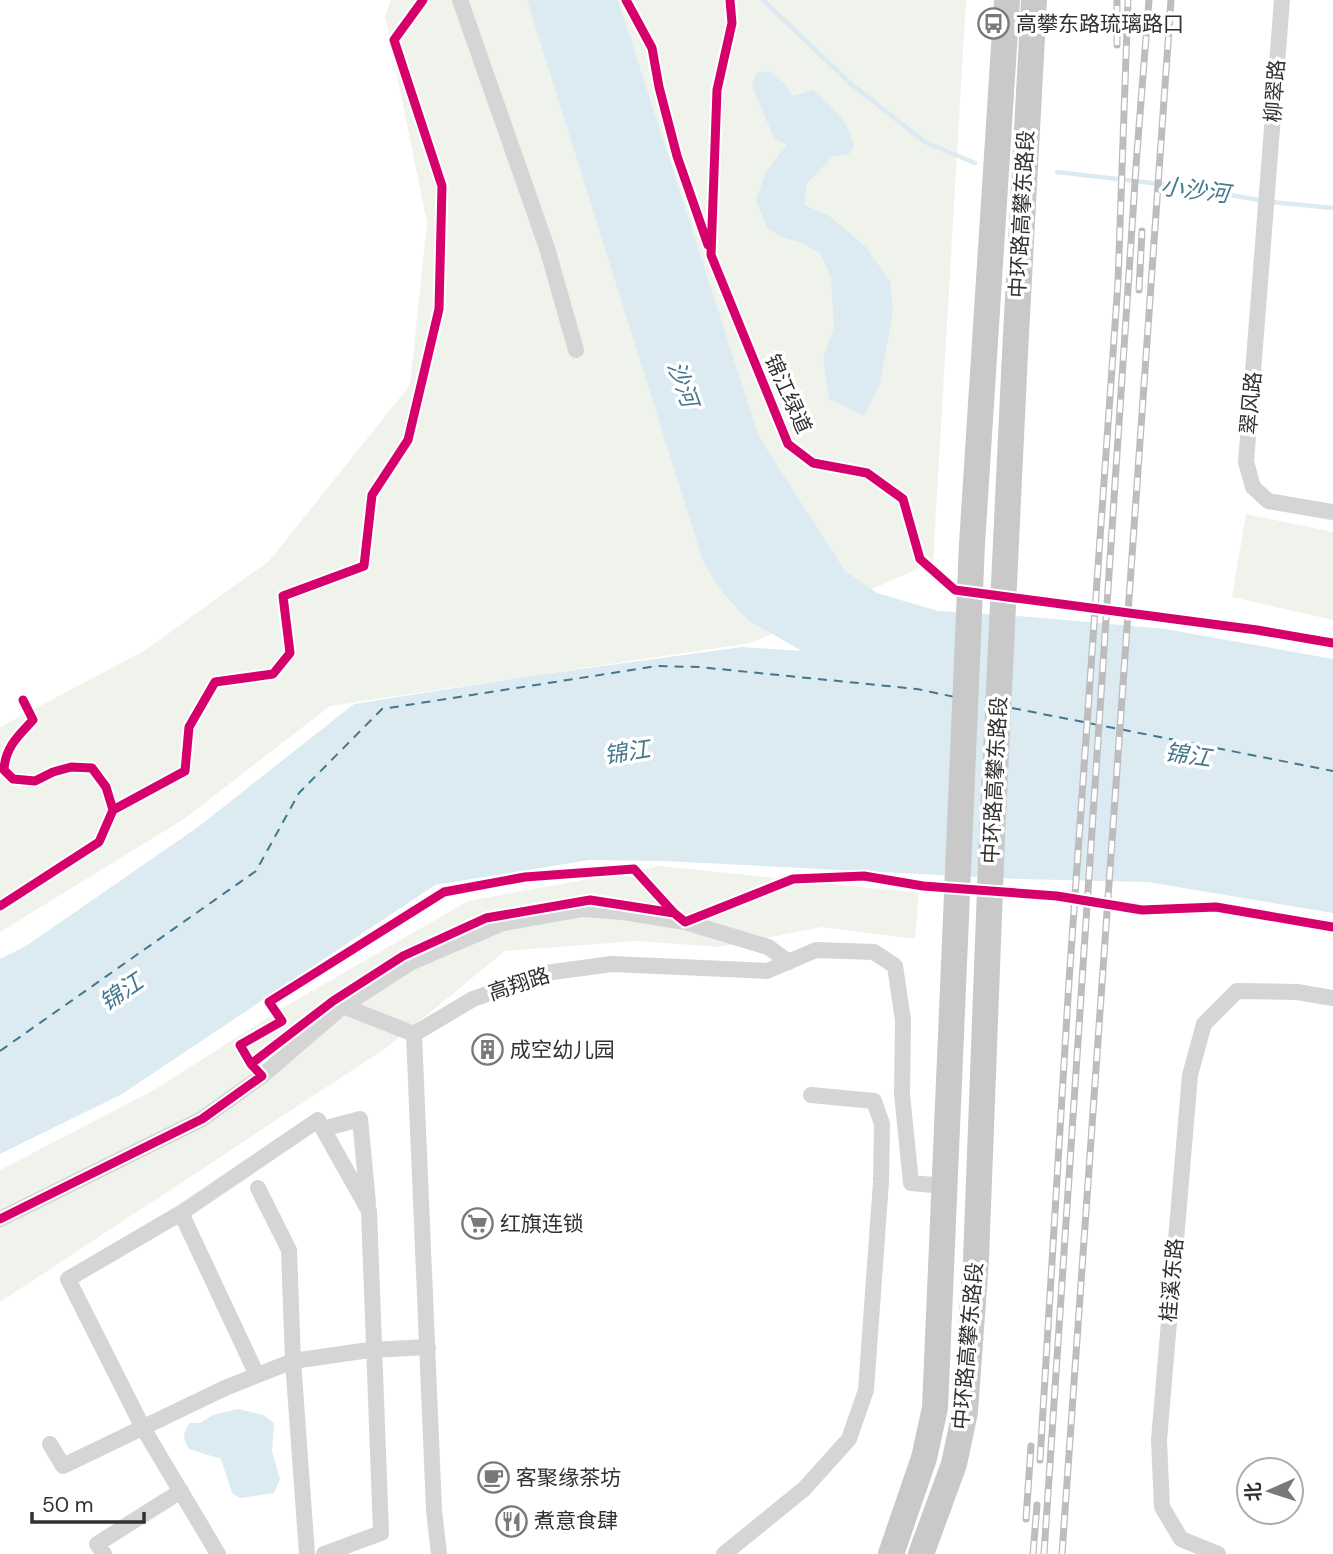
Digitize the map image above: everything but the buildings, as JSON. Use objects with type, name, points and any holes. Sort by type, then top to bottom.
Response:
[{"type":"main road","name":"中环路高攀东路段","points":[[891,1554],[924,1458],[935,1408],[972,544],[1007,0]]},
{"type":"main road","name":"中环路高攀东路段","points":[[921,1554],[954,1464],[965,1412],[976,1259],[988,935],[1034,0]]},
{"type":"street","points":[[460,0],[547,248],[576,350]]},
{"type":"street","name":"柳翠路","points":[[1265,231],[1282,0]]},
{"type":"street","name":"翠风路","points":[[1265,231],[1246,462],[1252,487],[1268,501],[1333,512]]},
{"type":"street","points":[[0,1219],[202,1119],[262,1076],[343,1006],[410,963],[503,923],[582,909],[623,912],[685,922],[768,947],[789,962]]},
{"type":"street","name":"高翔路","points":[[414,1034],[473,999],[545,973],[612,964],[767,971],[816,950],[874,952],[895,966],[903,1020],[902,1094],[911,1183],[944,1186]]},
{"type":"street","name":"桂溪东路","points":[[1218,1554],[1181,1539],[1162,1507],[1159,1440],[1190,1075],[1204,1024],[1237,991],[1297,992],[1333,998]]},
{"type":"street","points":[[343,1006],[414,1034],[439,1554]]},
{"type":"street","points":[[724,1554],[804,1489],[849,1439],[866,1390],[881,1182],[882,1124],[874,1101],[811,1095]]},
{"type":"street","points":[[323,1129],[360,1119],[369,1211],[381,1533],[324,1554]]},
{"type":"street","points":[[218,1554],[143,1428],[68,1279],[181,1213],[318,1120],[369,1211]]},
{"type":"street","points":[[258,1188],[289,1250],[293,1361],[307,1554]]},
{"type":"street","points":[[181,1213],[257,1375]]},
{"type":"street","points":[[50,1444],[63,1466],[225,1388],[293,1361],[373,1350],[428,1347]]},
{"type":"street","points":[[104,1554],[97,1544],[181,1491]]},
{"type":"shaded area","points":[[391,0],[966,0],[933,562],[751,643],[330,706],[184,819],[0,932],[0,727],[144,651],[269,561],[410,385],[427,223],[385,16]]},
{"type":"shaded area","points":[[1246,514],[1333,532],[1333,620],[1232,597]]},
{"type":"shaded area","points":[[660,866],[919,893],[915,939],[822,927],[720,947],[637,941],[505,951],[389,1046],[0,1302],[0,1170],[154,1090],[286,1006],[468,901]]},
{"type":"water","points":[[527,0],[618,0],[759,437],[845,571],[877,593],[938,611],[1165,629],[1333,659],[1333,913],[1148,882],[1020,879],[664,861],[589,860],[435,885],[122,1094],[0,1154],[0,959],[26,946],[198,827],[354,704],[530,676],[742,647],[802,651],[748,620],[723,593],[704,564]]},
{"type":"water","points":[[769,71],[785,84],[793,96],[813,90],[839,115],[852,138],[854,147],[849,154],[832,157],[807,183],[804,205],[828,215],[865,246],[890,281],[893,311],[880,383],[864,416],[829,399],[823,359],[834,327],[831,277],[820,253],[767,228],[756,200],[766,172],[787,145],[774,138],[752,86],[756,73]]},
{"type":"water","points":[[238,1409],[263,1415],[274,1423],[272,1451],[280,1479],[274,1493],[240,1498],[232,1493],[221,1459],[189,1449],[186,1442],[184,1436],[190,1423],[200,1423],[213,1415]]},
{"type":"waterway","points":[[763,0],[851,84],[925,142],[975,163]]},
{"type":"waterway","name":"小沙河","points":[[1057,172],[1195,188],[1263,201]]},
{"type":"waterway","name":"小沙河","points":[[1271,202],[1333,208]]},
{"type":"ferry route","points":[[0,1051],[256,871],[299,793],[382,709],[657,666],[699,667],[917,689],[955,697]]},
{"type":"ferry route","points":[[1012,708],[1333,771]]},
{"type":"railway","points":[[1117,0],[1117,45]]},
{"type":"railway","points":[[1040,1460],[1069,981],[1118,282],[1128,0]]},
{"type":"railway","points":[[1044,1554],[1149,0]]},
{"type":"railway","points":[[1062,1554],[1171,0]]},
{"type":"railway","points":[[1139,290],[1142,231]]},
{"type":"railway","points":[[1026,1519],[1031,1446]]},
{"type":"railway","points":[[1033,1554],[1037,1505]]},
{"type":"cycle path","points":[[113,810],[185,771],[189,727],[215,682],[273,674],[290,653],[283,596],[364,566],[372,495],[408,440],[439,309],[442,186],[394,40],[423,0]]},
{"type":"cycle path","points":[[626,0],[652,48],[677,156],[708,245]]},
{"type":"cycle path","name":"锦江绿道","points":[[730,0],[732,23],[717,90],[711,255],[788,444],[813,463],[867,473],[903,499],[920,559],[955,590],[1257,630],[1333,643]]},
{"type":"cycle path","points":[[0,906],[99,842],[113,810],[106,787],[92,768],[71,767],[35,781],[13,779],[4,770],[10,748],[33,720],[23,700]]},
{"type":"cycle path","points":[[251,1064],[240,1045],[282,1021],[269,1002],[444,892],[525,877],[634,869],[674,913]]},
{"type":"cycle path","points":[[0,1219],[202,1119],[262,1076],[251,1064],[333,1001],[403,956],[486,918],[590,900],[674,913],[685,922],[793,879],[864,876],[923,886],[1057,896],[1142,910],[1216,907],[1333,927]]},
{"type":"place","name":"高攀东路琉璃路口","points":[[993,24]]},
{"type":"place","name":"成空幼儿园","points":[[487,1050]]},
{"type":"place","name":"红旗连锁","points":[[477,1224]]},
{"type":"place","name":"客聚缘茶坊","points":[[493,1478]]},
{"type":"place","name":"煮意食肆","points":[[511,1521]]},
{"type":"water label","name":"沙河","points":[[683,384]]},
{"type":"water label","name":"锦江","points":[[627,752]]},
{"type":"water label","name":"锦江","points":[[1188,755]]},
{"type":"water label","name":"锦江","points":[[121,992]]}]
